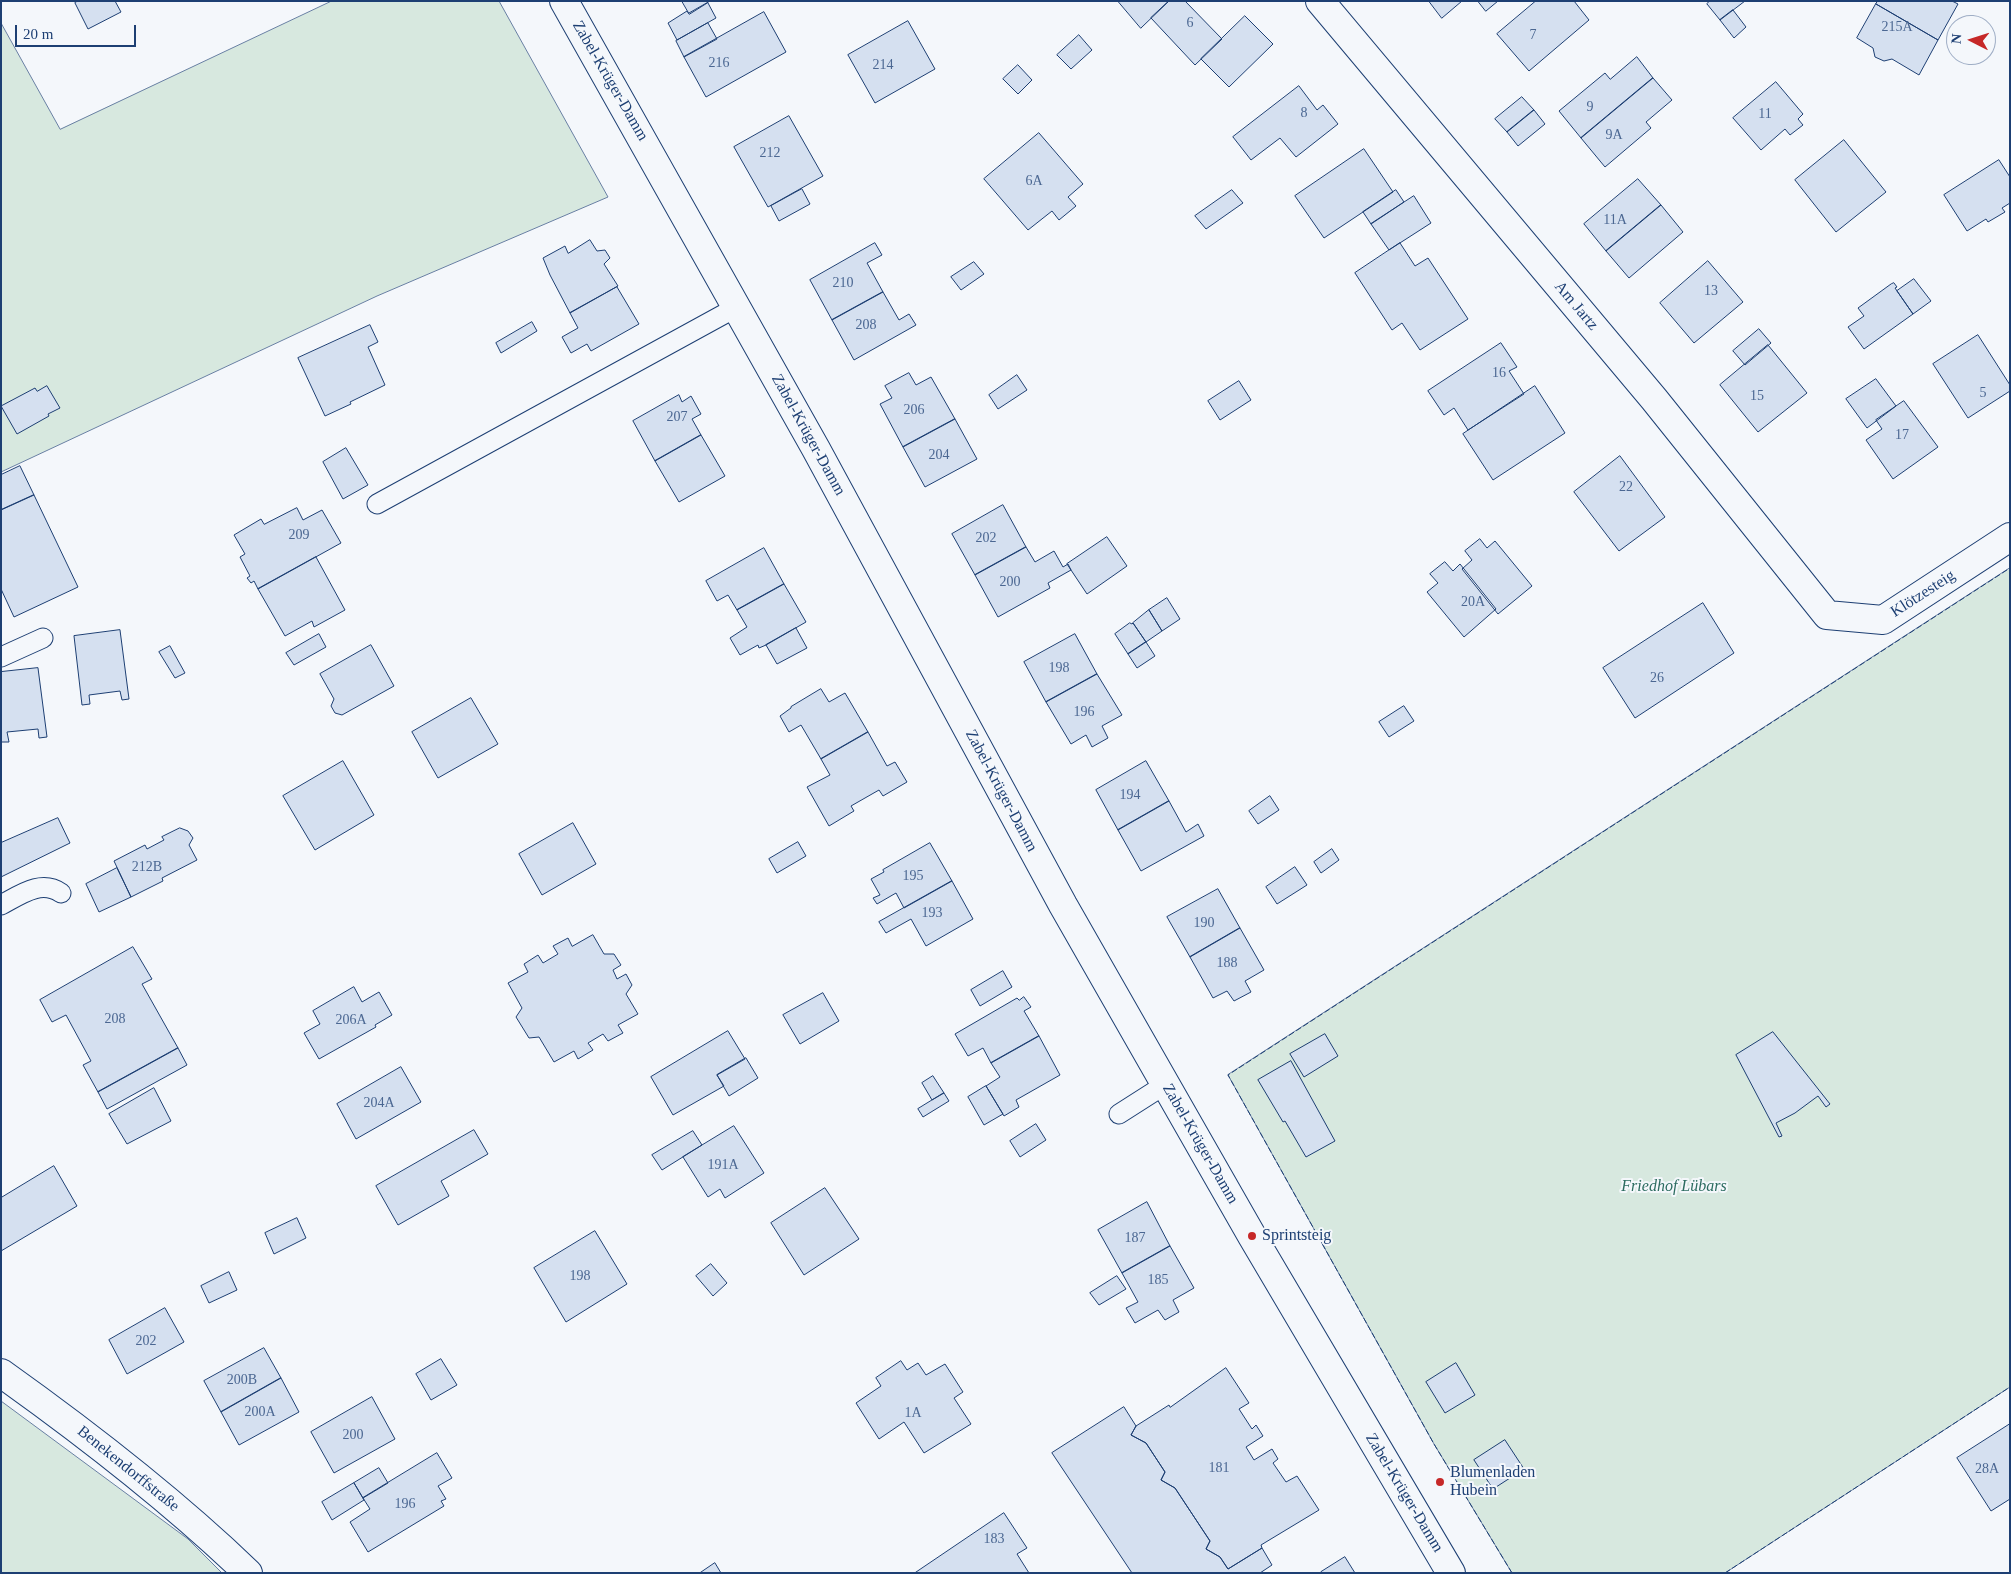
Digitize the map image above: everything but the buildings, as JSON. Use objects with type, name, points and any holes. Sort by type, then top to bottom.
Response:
[{"type":"street","name":"Zabel-Krüger-Damm","points":[[564,1],[737,307],[1063,905],[1252,1236],[1451,1573]]},
{"type":"street","name":"Am Jartz","points":[[1320,1],[1648,392],[1827,615]]},
{"type":"street","name":"Klötzesteig","points":[[1827,615],[1883,620],[2010,537]]},
{"type":"street","name":"Benekendorffstraße","points":[[1,1374],[90,1438],[200,1527],[248,1573]]},
{"type":"lane","points":[[377,504],[737,307]]},
{"type":"lane","points":[[1,657],[43,638]]},
{"type":"lane","points":[[1,905],[43,886],[53,887],[61,893]]},
{"type":"lane","points":[[1120,1114],[1166,1084]]},
{"type":"green space","points":[[332,1],[499,1],[608,197],[377,296],[1,472],[1,23],[60,129]]},
{"type":"green space","name":"Friedhof Lübars","points":[[2010,568],[2010,1387],[1725,1573],[1512,1573],[1434,1444],[1228,1075]]},
{"type":"green space","points":[[1,1401],[188,1539],[222,1573],[1,1573]]},
{"type":"fence","points":[[1512,1573],[1434,1444],[1228,1075],[2010,568]]},
{"type":"fence","points":[[1725,1573],[2010,1387]]},
{"type":"place","name":"Sprintsteig","points":[[1252,1236]]},
{"type":"place","name":"Blumenladen Hubein","points":[[1440,1482]]}]
